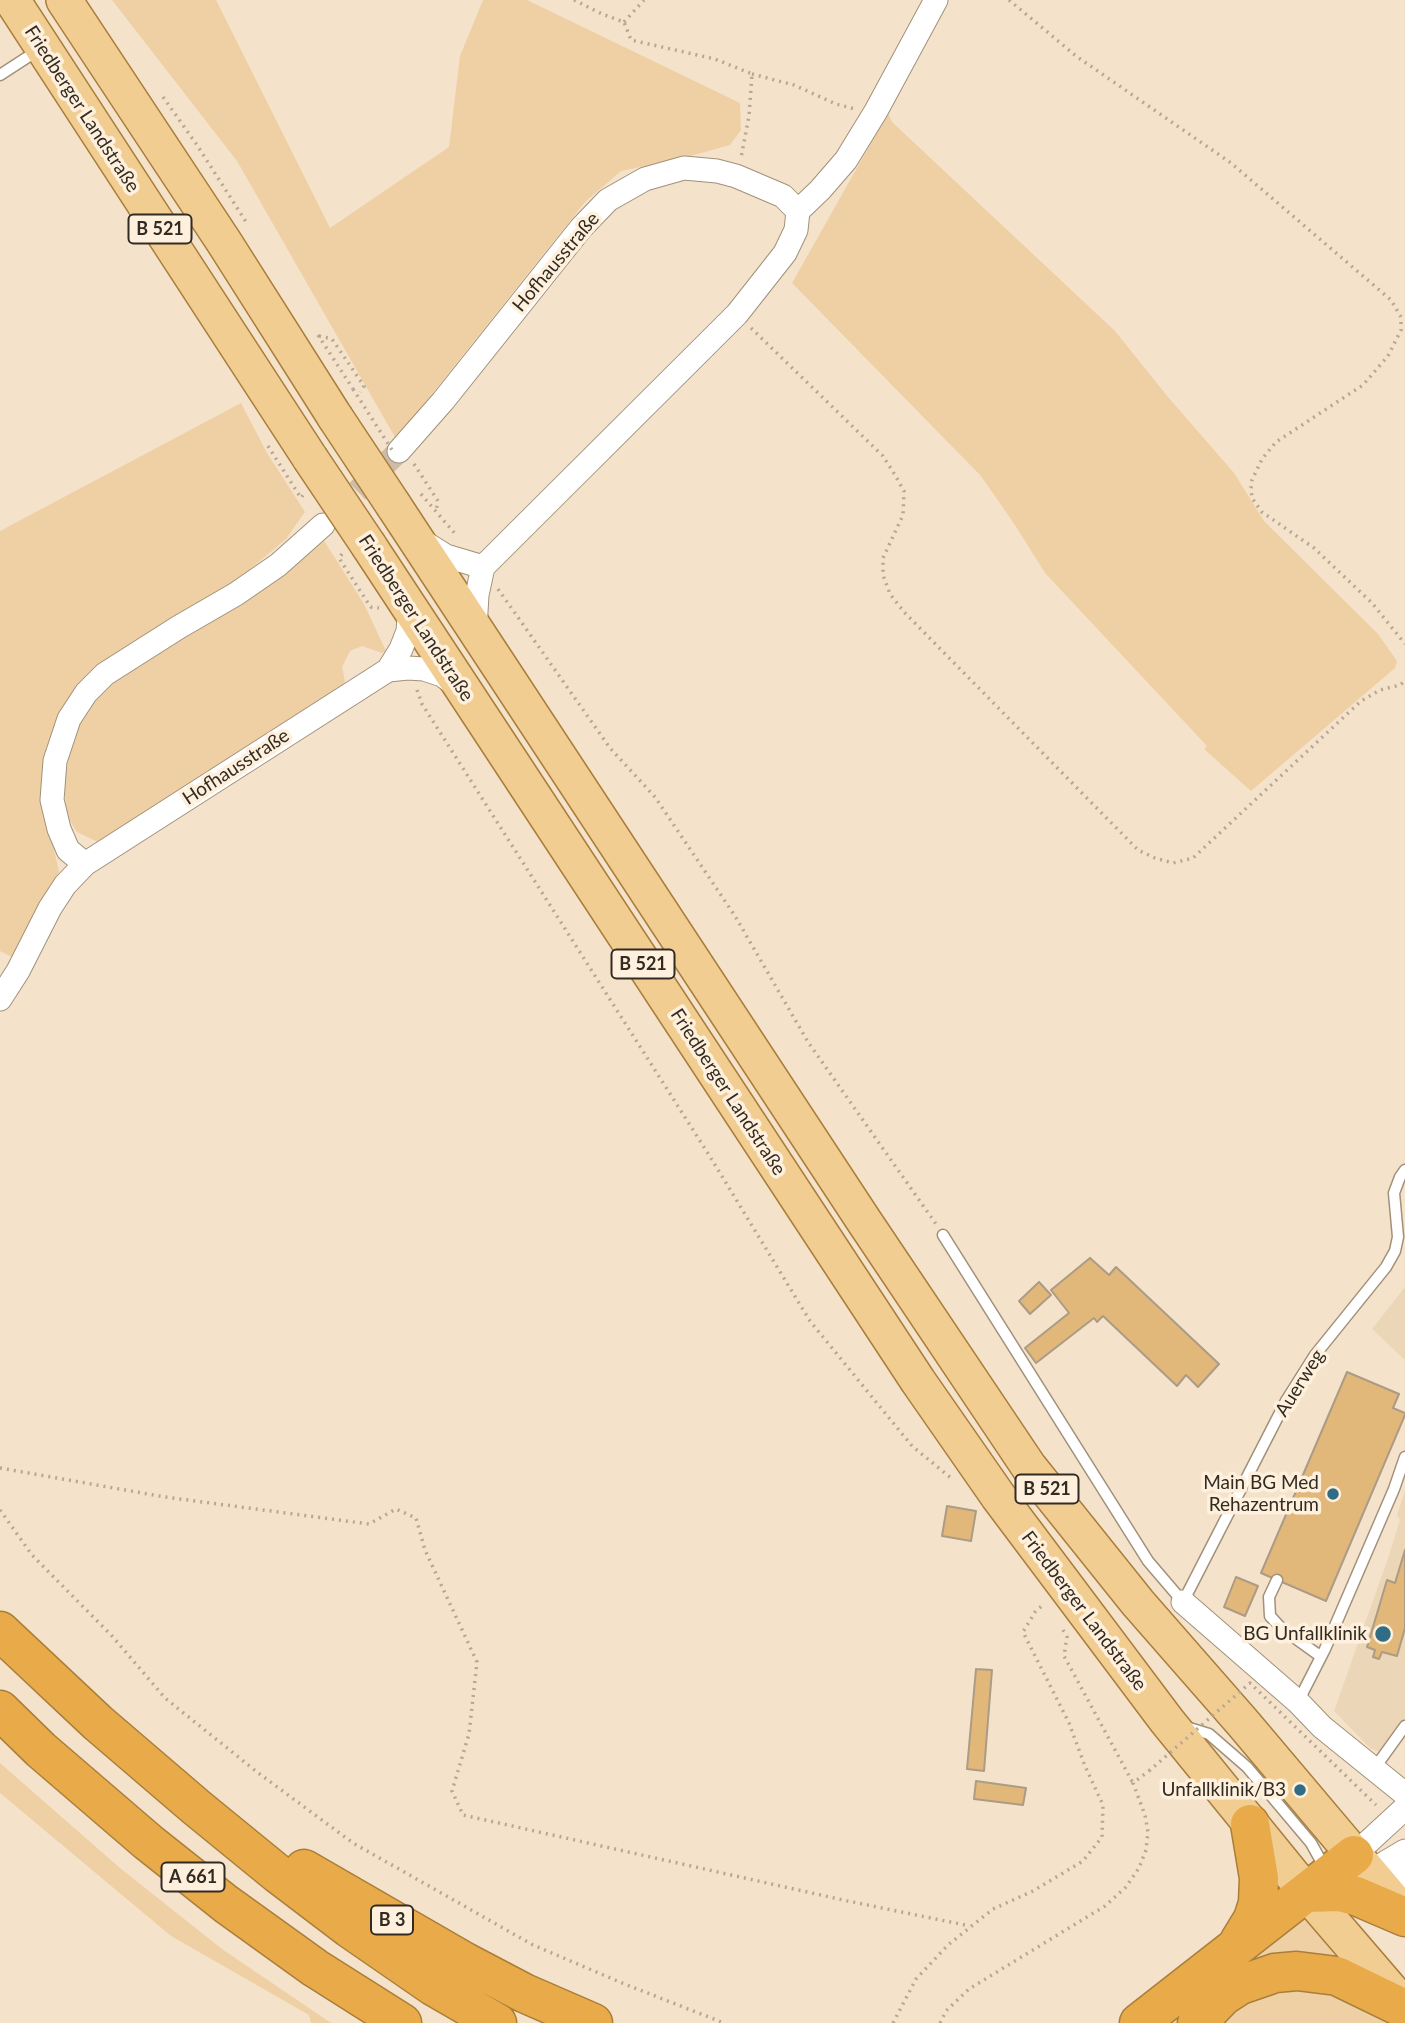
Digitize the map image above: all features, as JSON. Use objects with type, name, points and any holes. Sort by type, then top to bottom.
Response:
[{"type":"highway","name":"A 661","points":[[0,1631],[98,1723],[278,1874],[349,1928],[433,1986],[497,2023]]},
{"type":"highway","name":"A 661","points":[[0,1710],[41,1750],[148,1842],[226,1904],[315,1968],[402,2023]]},
{"type":"highway","name":"B 3","points":[[196,1807],[465,1962],[524,1993],[593,2023]]},
{"type":"highway","points":[[1233,1950],[1253,1919],[1258,1903],[1259,1878],[1250,1824]]},
{"type":"highway","points":[[1139,2023],[1332,1875],[1356,1896],[1405,1916]]},
{"type":"highway","points":[[1197,2023],[1223,1996],[1240,1985],[1286,1972],[1316,1972],[1338,1976],[1405,2008]]},
{"type":"main road","name":"Friedberger Landstraße","points":[[12,0],[310,458],[356,550],[410,607],[918,1381],[1055,1574],[1250,1824],[1332,1875]]},
{"type":"main road","name":"Friedberger Landstraße","points":[[64,0],[217,231],[344,403],[425,524],[475,629],[864,1222],[1030,1467],[1138,1603],[1243,1723],[1332,1875],[1349,1942],[1405,2008]]},
{"type":"street","points":[[475,629],[477,595],[483,566],[737,314],[785,253],[796,230],[798,211],[846,160],[876,111],[936,0]]},
{"type":"street","name":"Hofhausstraße","points":[[403,458],[443,401],[581,228],[608,200],[645,179],[684,168],[717,170],[736,176],[783,196],[798,211]]},
{"type":"street","points":[[425,524],[446,556],[483,566]]},
{"type":"street","points":[[85,864],[68,850],[52,800],[55,761],[69,719],[86,694],[105,674],[278,565],[323,525]]},
{"type":"street","name":"Hofhausstraße","points":[[0,999],[18,971],[50,908],[65,885],[85,864],[398,669],[401,649],[408,631],[410,607]]},
{"type":"street","points":[[398,669],[424,669],[442,675],[463,690]]},
{"type":"street","points":[[1184,1602],[1298,1702],[1322,1727],[1405,1794]]},
{"type":"street","points":[[1332,1875],[1405,1808]]},
{"type":"street","points":[[1332,1875],[1391,1861],[1405,1853]]},
{"type":"street","points":[[1405,1853],[1401,1869],[1405,1908]]},
{"type":"lane","points":[[0,75],[43,48]]},
{"type":"lane","name":"Auerweg","points":[[1184,1602],[1293,1390],[1315,1355],[1386,1267],[1395,1251],[1398,1237],[1394,1193],[1405,1170]]},
{"type":"lane","points":[[943,1235],[1148,1561],[1184,1602]]},
{"type":"lane","points":[[1298,1702],[1399,1490],[1405,1457]]},
{"type":"lane","points":[[1277,1580],[1269,1597],[1270,1616],[1281,1628],[1320,1656]]},
{"type":"lane","points":[[1167,1721],[1209,1734],[1247,1767],[1311,1843],[1332,1875]]},
{"type":"lane","points":[[1374,1769],[1405,1726]]},
{"type":"path","points":[[574,0],[624,22],[631,40],[715,59],[752,74],[794,85],[836,104],[856,110],[876,111]]},
{"type":"path","points":[[624,22],[644,0]]},
{"type":"path","points":[[1009,0],[1076,56],[1231,163],[1391,300],[1401,317],[1403,328],[1388,356],[1363,385],[1276,442],[1262,459],[1252,480],[1251,489],[1252,498],[1262,512],[1314,548],[1372,603],[1405,645]]},
{"type":"path","points":[[736,176],[749,116],[752,74]]},
{"type":"path","points":[[737,314],[883,456],[904,491],[904,515],[883,558],[883,575],[890,594],[904,612],[1138,850],[1172,863],[1193,858],[1361,701],[1405,681]]},
{"type":"path","points":[[317,335],[332,339],[364,386],[360,392]]},
{"type":"path","points":[[344,403],[403,458],[438,500],[425,524]]},
{"type":"path","points":[[271,452],[299,495]]},
{"type":"path","points":[[405,497],[425,524],[483,566],[610,748],[654,797],[735,915],[808,1042],[943,1235]]},
{"type":"path","points":[[356,550],[339,558],[368,603]]},
{"type":"path","points":[[398,669],[709,1155],[810,1321],[912,1446],[953,1480]]},
{"type":"path","points":[[0,1468],[165,1497],[369,1524],[396,1509],[416,1518],[425,1549],[477,1662],[469,1734],[452,1791],[463,1815],[970,1926]]},
{"type":"path","points":[[0,1510],[32,1555],[112,1636],[165,1698],[257,1772],[353,1843],[533,1945],[724,2023]]},
{"type":"path","points":[[893,2023],[916,1979],[948,1945],[993,1909],[1033,1891],[1083,1861],[1102,1837],[1103,1805],[1069,1723],[1023,1632],[1035,1612],[1044,1604]]},
{"type":"path","points":[[940,2023],[946,2011],[969,1989],[1105,1906],[1126,1887],[1139,1868],[1146,1850],[1148,1832],[1145,1815],[1133,1783],[1064,1656],[1067,1637],[1060,1626]]},
{"type":"path","points":[[1133,1783],[1250,1683],[1376,1805]]},
{"type":"shaded area","points":[[112,0],[216,0],[330,228],[449,147],[460,56],[483,0],[527,0],[740,103],[741,130],[730,145],[621,171],[585,202],[396,439],[237,161]]},
{"type":"shaded area","points":[[888,113],[892,122],[1115,331],[1234,473],[1264,521],[1378,634],[1397,661],[1395,668],[1251,791],[1204,749],[1207,746],[1045,573],[981,476],[792,283]]},
{"type":"shaded area","points":[[241,403],[267,453],[305,512],[286,539],[236,581],[128,645],[94,669],[63,709],[46,748],[43,800],[59,872],[14,958],[0,951],[0,531]]},
{"type":"shaded area","points":[[323,539],[364,604],[386,651],[382,653],[362,646],[350,651],[342,667],[345,681],[341,688],[100,843],[77,832],[67,816],[64,784],[71,747],[88,703],[121,673]]},
{"type":"shaded area","points":[[1405,1287],[1405,1360],[1372,1329]]},
{"type":"shaded area","name":"BG Unfallklinik","points":[[1405,1490],[1405,1730],[1385,1754],[1370,1748],[1334,1711],[1388,1558],[1400,1520],[1397,1515]]},
{"type":"shaded area","points":[[0,1763],[120,1868],[222,1949],[331,2023],[311,2023],[309,2015],[171,1936],[0,1793]]},
{"type":"shaded area","points":[[1304,1909],[1372,1986],[1329,1968],[1186,2023],[1153,2023]]},
{"type":"shaded area","points":[[1273,1981],[1363,2000],[1387,2023],[1207,2023]]},
{"type":"building","points":[[1090,1258],[1109,1275],[1116,1267],[1219,1364],[1198,1387],[1186,1375],[1177,1386],[1103,1316],[1097,1322],[1094,1318],[1036,1363],[1025,1348],[1069,1313],[1051,1290]]},
{"type":"building","points":[[1039,1282],[1051,1295],[1030,1314],[1019,1301]]},
{"type":"building","name":"Main BG Med Rehazentrum","points":[[1347,1372],[1399,1394],[1393,1408],[1405,1415],[1326,1601],[1261,1573]]},
{"type":"building","points":[[947,1506],[976,1511],[971,1541],[942,1536]]},
{"type":"building","points":[[1405,1550],[1405,1628],[1397,1656],[1382,1652],[1379,1659],[1373,1657],[1375,1650],[1367,1647],[1387,1580],[1395,1583]]},
{"type":"building","points":[[1236,1577],[1258,1586],[1245,1616],[1224,1607]]},
{"type":"building","points":[[976,1669],[992,1670],[984,1771],[967,1769]]},
{"type":"building","points":[[976,1781],[1026,1788],[1023,1805],[974,1799]]},
{"type":"tunnel","points":[[333,515],[399,451]]},
{"type":"place","name":"Main BG Med Rehazentrum","points":[[1333,1494]]},
{"type":"place","name":"BG Unfallklinik","points":[[1383,1634]]},
{"type":"place","name":"Unfallklinik/B3","points":[[1300,1790]]}]
